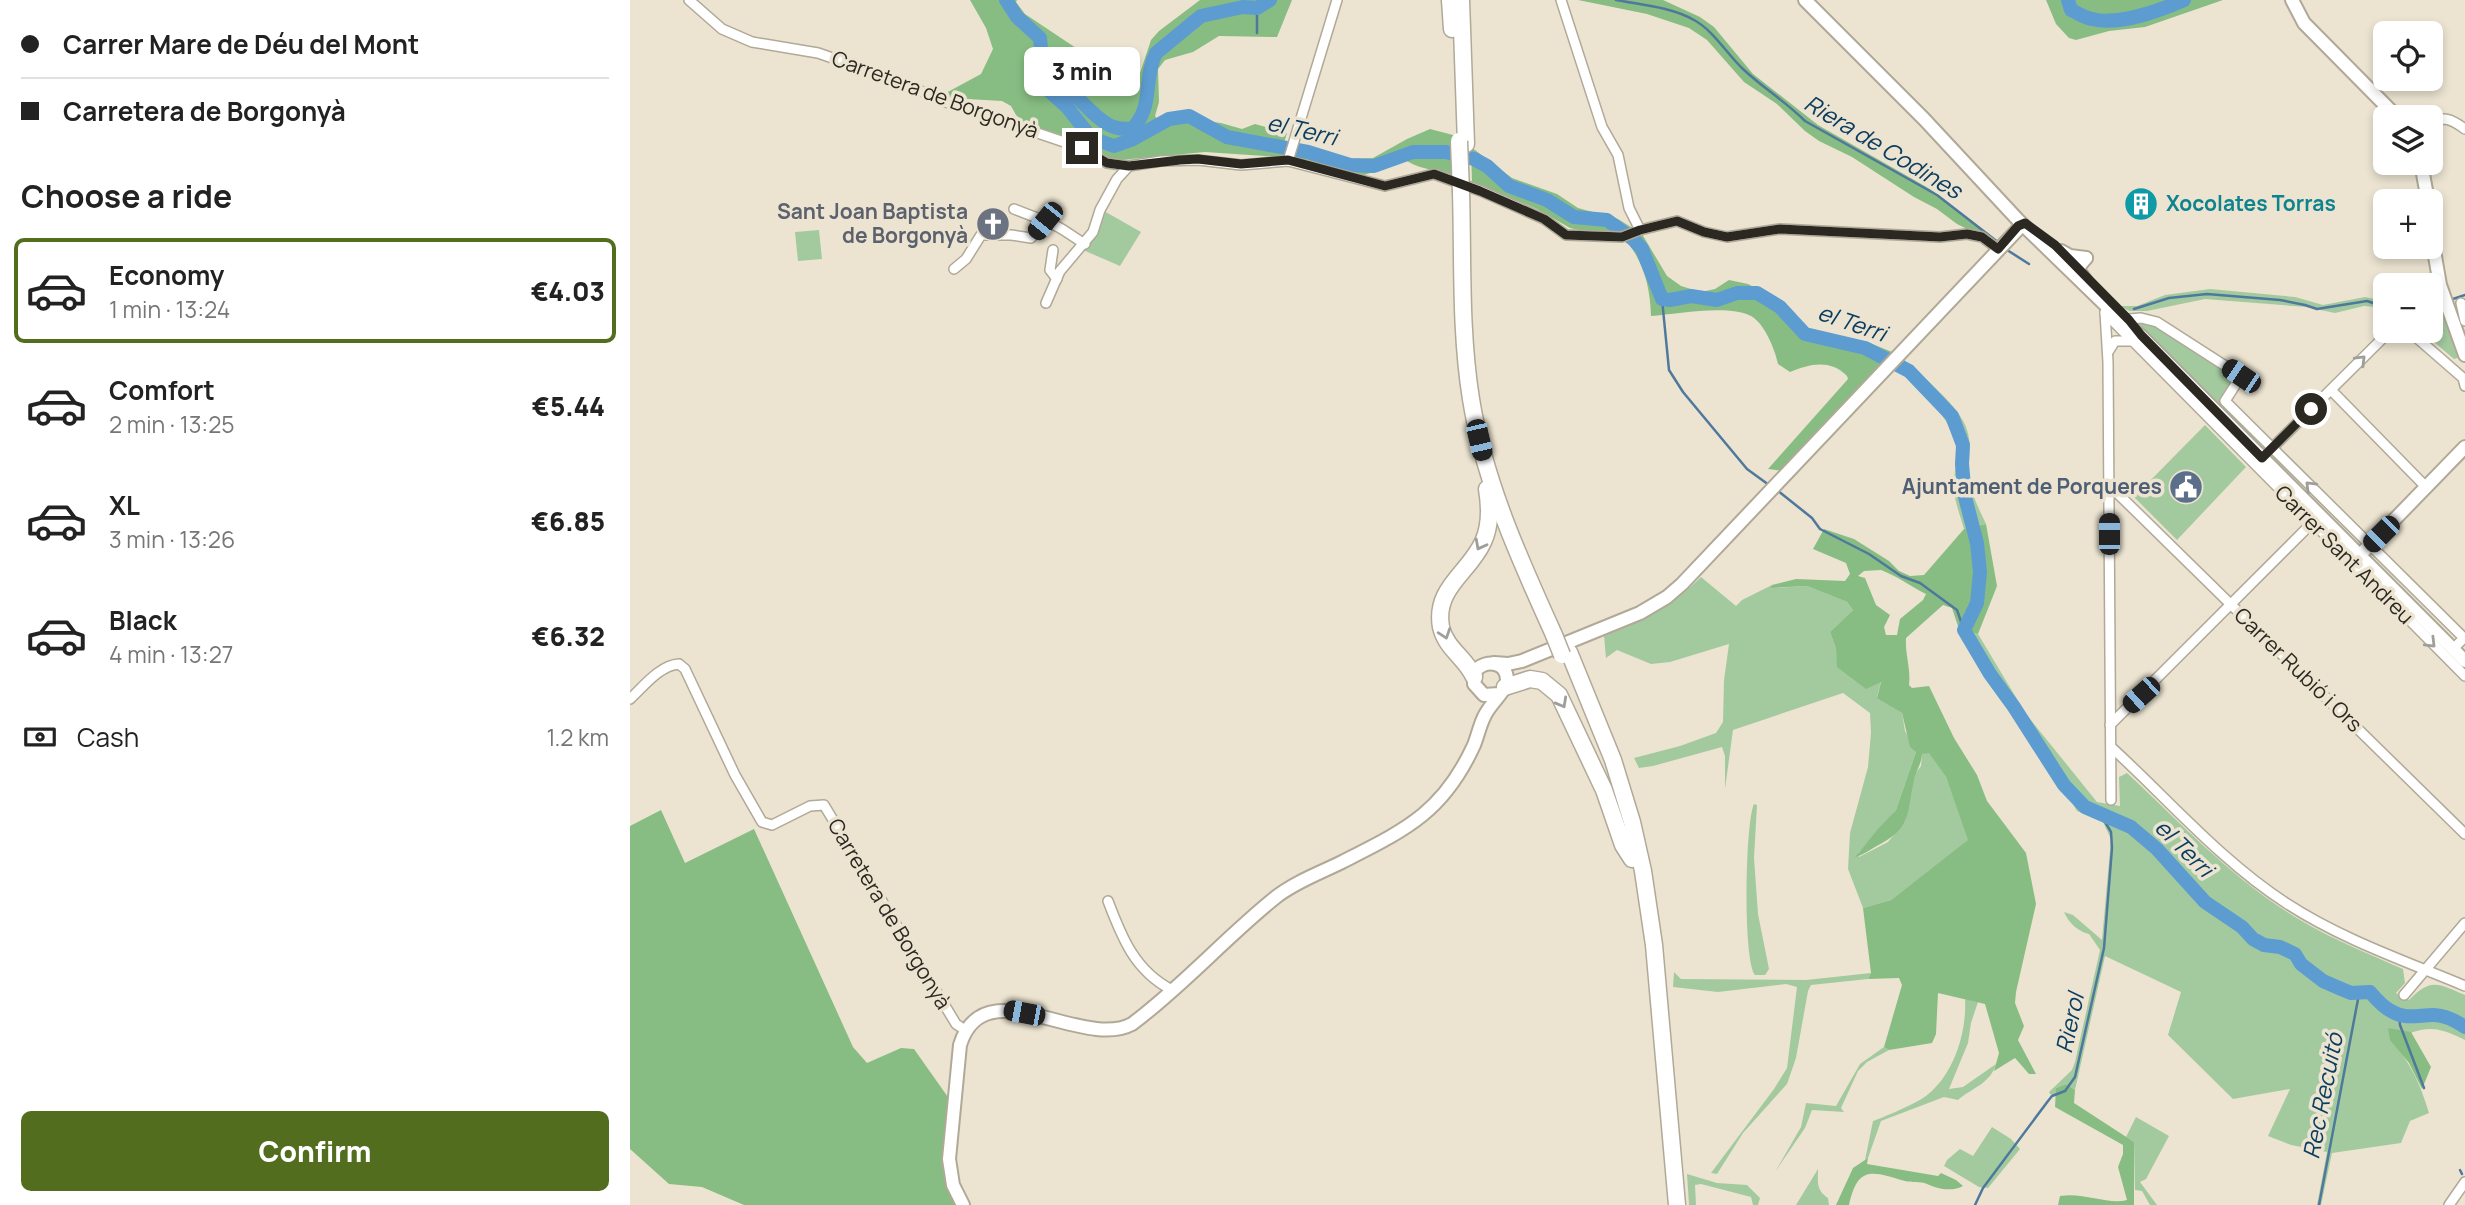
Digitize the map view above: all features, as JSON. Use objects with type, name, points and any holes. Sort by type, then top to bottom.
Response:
[{"type":"highway","points":[[1450,0],[1458,87]]},
{"type":"highway","points":[[1459,0],[1458,87],[1463,143]]},
{"type":"highway","points":[[1459,0],[1463,36],[1465,359],[1471,402],[1483,455],[1514,540],[1558,634]]},
{"type":"highway","points":[[1463,36],[1468,0]]},
{"type":"highway","points":[[1464,194],[1471,334],[1481,410],[1500,480],[1611,780],[1632,859],[1647,969],[1668,1205]]},
{"type":"highway","points":[[1477,685],[1448,645],[1440,617],[1445,593],[1479,551],[1489,526],[1490,509],[1483,455]]},
{"type":"highway","points":[[1565,653],[1613,760],[1629,811],[1643,871],[1654,945],[1677,1205]]},
{"type":"highway","points":[[1504,686],[1530,679],[1542,681],[1559,695],[1604,790],[1623,845],[1632,859]]},
{"type":"main road","points":[[1805,0],[1982,173],[2054,247],[2104,307],[2262,458],[2465,661]]},
{"type":"main road","points":[[2292,0],[2304,23],[2385,105]]},
{"type":"main road","points":[[1924,119],[2020,225],[2080,265],[2129,320],[2136,338]]},
{"type":"main road","points":[[1483,718],[1483,705],[1477,685],[1480,666],[1522,661],[1640,612],[1667,597],[1730,534],[2003,244],[2020,225],[2020,216],[1982,173]]},
{"type":"main road","points":[[2054,247],[2071,265],[2080,265]]},
{"type":"main road","points":[[2434,259],[2449,312],[2464,348]]},
{"type":"main road","points":[[2080,265],[2080,273],[2104,307]]},
{"type":"main road","points":[[2359,556],[2460,457],[2465,447]]},
{"type":"main road","points":[[963,1205],[953,1185],[949,1159],[958,1056],[965,1030],[975,1020],[998,1010],[1101,1030],[1118,1030],[1140,1018],[1277,896],[1400,833],[1428,812],[1452,784],[1473,746],[1491,703],[1522,661]]},
{"type":"main road","points":[[1494,663],[1503,668],[1504,686]]},
{"type":"main road","points":[[1477,685],[1489,696],[1504,686]]},
{"type":"street","name":"Carretera de Borgonyà","points":[[689,0],[722,29],[752,42],[818,53],[893,79],[946,102],[1082,148],[1107,163],[1129,166],[1198,159],[1241,164],[1288,160],[1385,186],[1434,174],[1544,219],[1566,235],[1622,237],[1677,221],[1704,232],[1727,237],[1780,229],[1940,237],[1967,234],[2003,244]]},
{"type":"street","points":[[1288,160],[1337,0]]},
{"type":"street","points":[[1561,0],[1602,127],[1618,155],[1629,208],[1640,230]]},
{"type":"street","points":[[2443,119],[2451,119],[2465,129]]},
{"type":"street","points":[[1046,303],[1060,271],[1093,232],[1100,210],[1116,179],[1129,166]]},
{"type":"street","points":[[1014,209],[1062,227],[1085,244]]},
{"type":"street","points":[[954,269],[966,259],[981,235],[1031,238],[1045,221]]},
{"type":"street","points":[[1053,250],[1050,270],[1057,279]]},
{"type":"street","points":[[2460,303],[2465,321]]},
{"type":"street","points":[[2104,307],[2108,357],[2111,800]]},
{"type":"street","points":[[2129,320],[2141,318],[2157,322],[2241,376],[2225,401],[2464,638],[2453,649]]},
{"type":"street","points":[[2108,357],[2109,349],[2116,341],[2136,338]]},
{"type":"street","name":"Carrer Sant Andreu","points":[[2136,338],[2312,523],[2465,677]]},
{"type":"street","points":[[2262,458],[2378,343]]},
{"type":"street","points":[[2422,343],[2464,382]]},
{"type":"street","points":[[2331,390],[2427,488]]},
{"type":"street","name":"Carrer Rubió i Ors","points":[[2109,485],[2465,834]]},
{"type":"street","points":[[2109,512],[2131,507]]},
{"type":"street","points":[[2110,725],[2312,523]]},
{"type":"street","name":"Carretera de Borgonyà","points":[[630,699],[659,672],[679,664],[685,669],[735,775],[762,822],[772,825],[810,806],[824,806],[956,1024],[965,1030]]},
{"type":"street","points":[[2110,704],[2130,705]]},
{"type":"street","points":[[2111,747],[2219,849],[2284,902],[2321,924],[2465,986]]},
{"type":"street","points":[[1108,901],[1123,939],[1137,963],[1157,982],[1172,990]]},
{"type":"street","points":[[2404,995],[2465,923]]},
{"type":"street","points":[[2449,1205],[2465,1181]]},
{"type":"green space","points":[[970,0],[1017,0],[1025,14],[1121,78],[1139,76],[1151,40],[1200,0],[1292,0],[1277,37],[1219,36],[1193,52],[1165,60],[1158,69],[1159,102],[1155,116],[1158,120],[1191,115],[1242,129],[1255,124],[1287,133],[1284,143],[1338,159],[1373,158],[1430,129],[1453,135],[1454,175],[1407,161],[1361,176],[1292,158],[1205,152],[1120,160],[1105,157],[1068,137],[1025,123],[1011,106],[1002,101],[949,98],[944,94],[981,74],[993,49],[986,28]]},
{"type":"green space","points":[[1578,0],[1663,0],[1700,17],[1714,27],[1753,74],[1818,125],[1930,189],[1998,241],[1995,245],[1957,224],[1852,157],[1819,141],[1777,104],[1744,82],[1707,40],[1689,28],[1647,14]]},
{"type":"green space","points":[[2046,0],[2223,0],[2145,27],[2109,31],[2076,40],[2069,38],[2056,24]]},
{"type":"green space","points":[[1471,147],[1512,178],[1557,194],[1578,208],[1618,219],[1642,234],[1667,276],[1681,286],[1701,292],[1715,289],[1729,280],[1748,284],[1785,303],[1802,328],[1829,339],[1865,341],[1892,352],[1785,471],[1768,469],[1848,379],[1847,376],[1827,365],[1805,367],[1790,372],[1778,364],[1772,344],[1756,319],[1741,312],[1716,310],[1651,316],[1644,272],[1635,253],[1621,235],[1570,228],[1537,209],[1472,182]]},
{"type":"green space","points":[[1104,211],[1141,232],[1120,266],[1083,250],[1092,241]]},
{"type":"green space","points":[[819,230],[822,259],[798,261],[795,232]]},
{"type":"green space","points":[[2210,289],[2295,297],[2323,305],[2365,297],[2373,299],[2373,307],[2364,306],[2335,313],[2306,307],[2205,299],[2147,311],[2130,311],[2118,306],[2137,306],[2165,295]]},
{"type":"green space","points":[[2443,309],[2460,357],[2454,359],[2435,343],[2443,343]]},
{"type":"green space","points":[[2142,322],[2167,332],[2234,377],[2219,400],[2259,440],[2256,444],[2137,324]]},
{"type":"green space","points":[[1902,358],[1939,391],[1963,421],[1969,441],[1971,487],[1986,524],[1964,529],[1954,492],[1957,452],[1951,430],[1930,400],[1895,366]]},
{"type":"green space","points":[[2205,425],[2246,467],[2177,540],[2134,497]]},
{"type":"green space","points":[[1986,524],[1997,586],[1978,634],[1959,629],[1952,608],[1943,605],[1906,638],[1909,685],[1912,688],[1929,686],[1954,738],[1977,775],[1987,801],[2026,853],[2036,904],[2015,1003],[2024,1026],[2018,1040],[2036,1074],[2029,1074],[2015,1058],[1994,1071],[1999,1053],[1985,1004],[1938,993],[1936,1034],[1932,1043],[1889,1050],[1884,1047],[1902,985],[1899,978],[1868,979],[1871,973],[1863,908],[1891,900],[1968,840],[1946,777],[1929,753],[1922,754],[1908,812],[1901,827],[1887,840],[1855,857],[1896,810],[1916,752],[1910,747],[1902,713],[1877,698],[1881,682],[1866,689],[1837,667],[1836,649],[1830,632],[1853,610],[1847,602],[1807,586],[1771,588],[1772,585],[1796,579],[1845,581],[1850,574],[1846,563],[1813,549],[1824,529],[1854,539],[1910,576],[1924,575],[1964,529]],"holes":[[[1864,571],[1887,572],[1926,594],[1923,600],[1900,619],[1897,635],[1886,635],[1884,627],[1890,615],[1876,605],[1865,578],[1858,576]]]},
{"type":"green space","points":[[1701,577],[1736,606],[1742,600],[1772,585],[1772,588],[1807,586],[1847,602],[1853,610],[1830,632],[1838,667],[1881,681],[1877,697],[1902,713],[1905,731],[1916,752],[1896,810],[1858,853],[1859,857],[1888,842],[1905,821],[1914,775],[1921,766],[1922,754],[1929,752],[1946,777],[1969,840],[1891,900],[1863,908],[1848,869],[1850,833],[1868,767],[1870,713],[1843,693],[1733,730],[1725,789],[1725,756],[1722,747],[1639,768],[1634,758],[1716,733],[1723,722],[1724,680],[1729,644],[1670,662],[1651,664],[1617,650],[1606,658],[1604,636],[1656,612]]},
{"type":"green space","points":[[1959,629],[1978,634],[2026,714],[2097,802],[2120,806],[2119,777],[2127,773],[2210,852],[2254,889],[2326,934],[2403,969],[2405,983],[2396,993],[2409,1000],[2423,988],[2436,985],[2465,995],[2465,1040],[2444,1031],[2428,1029],[2391,1040],[2414,1074],[2429,1113],[2410,1121],[2401,1143],[2332,1153],[2321,1205],[2317,1205],[2327,1152],[2291,1145],[2268,1136],[2290,1089],[2233,1099],[2168,1035],[2181,992],[2105,956],[2075,1090],[2066,1084],[2056,1088],[2056,1096],[2050,1094],[2072,1070],[2075,1062],[2100,950],[2089,934],[2074,926],[2064,912],[2073,915],[2102,940],[2111,839],[2103,822],[2077,811],[2032,738],[2000,699]]},
{"type":"green space","points":[[1754,804],[1757,805],[1754,858],[1758,914],[1769,969],[1765,975],[1755,975],[1751,964],[1747,919],[1747,862]]},
{"type":"green space","points":[[661,810],[685,863],[754,829],[853,1047],[867,1063],[901,1048],[914,1049],[950,1100],[944,1175],[959,1205],[744,1205],[702,1187],[669,1184],[630,1149],[630,826]]},
{"type":"green space","points":[[1674,972],[1681,979],[1806,980],[1871,973],[1868,979],[1811,985],[1796,1058],[1787,1084],[1743,1133],[1717,1174],[1711,1173],[1787,1068],[1797,987],[1786,984],[1718,992],[1673,987]]},
{"type":"green space","points":[[1965,999],[1978,1002],[1968,1043],[1949,1089],[1963,1087],[1996,1064],[1994,1071],[1985,1081],[1958,1100],[1944,1097],[1881,1121],[1865,1160],[1873,1121],[1923,1098],[1934,1089],[1950,1067],[1964,1026]]},
{"type":"green space","points":[[2388,1028],[2411,1032],[2431,1067],[2422,1089],[2409,1063],[2390,1040]]},
{"type":"green space","points":[[1884,1047],[1889,1050],[1867,1062],[1858,1071],[1841,1108],[1844,1112],[1812,1110],[1805,1128],[1775,1172],[1801,1127],[1806,1103],[1836,1106],[1860,1064]]},
{"type":"green space","points":[[2066,1084],[2075,1090],[2074,1103],[2134,1142],[2134,1205],[2058,1205],[2060,1196],[2069,1195],[2112,1201],[2127,1200],[2118,1167],[2123,1145],[2055,1107],[2056,1088]]},
{"type":"green space","points":[[2136,1117],[2169,1136],[2146,1179],[2140,1182],[2157,1205],[2150,1205],[2142,1191],[2135,1190],[2134,1142],[2126,1137]]},
{"type":"green space","points":[[1992,1127],[2011,1139],[2020,1149],[1988,1188],[1979,1187],[1944,1166],[1960,1149],[1973,1156]]},
{"type":"green space","points":[[1868,1158],[1867,1164],[1938,1176],[1941,1173],[1963,1186],[1945,1189],[1868,1174],[1857,1183],[1849,1205],[1836,1205],[1853,1168]]},
{"type":"green space","points":[[1818,1169],[1818,1185],[1828,1198],[1829,1205],[1796,1205]]},
{"type":"green space","points":[[1687,1174],[1717,1183],[1747,1185],[1760,1198],[1758,1205],[1753,1205],[1751,1197],[1701,1184],[1695,1185],[1696,1205],[1689,1205]]},
{"type":"waterway","name":"el Terri","points":[[1006,0],[1017,17],[1040,38],[1041,49],[1033,63],[1033,73],[1037,80],[1067,107],[1089,135],[1097,140],[1114,146],[1131,140],[1169,119],[1189,116],[1227,137],[1308,152],[1350,165],[1374,166],[1413,152],[1446,152],[1474,159],[1487,166],[1509,186],[1547,200],[1574,217],[1607,220],[1634,240],[1642,249],[1662,299],[1691,296],[1717,300],[1737,293],[1757,293],[1780,307],[1805,334],[1865,348],[1909,371],[1952,416],[1963,445],[1965,497],[1977,543],[1980,572],[1977,603],[1964,630],[2064,785],[2085,807],[2131,827],[2157,849],[2205,902],[2242,927],[2253,939],[2295,954],[2301,964],[2323,981],[2351,993],[2370,992],[2382,1005],[2396,1014],[2442,1016],[2465,1027]]},
{"type":"waterway","points":[[1056,96],[1073,94],[1107,124],[1123,129],[1133,128],[1144,111],[1156,53],[1201,16],[1243,7],[1257,8],[1270,0]]},
{"type":"waterway","name":"Riera de Codines","points":[[1616,0],[1666,9],[1701,24],[1743,69],[1805,121],[1937,195],[1999,243]]},
{"type":"waterway","points":[[2068,0],[2071,10],[2087,18],[2102,21],[2139,16],[2184,0]]},
{"type":"waterway","points":[[1257,8],[1257,33]]},
{"type":"waterway","name":"el Terri","points":[[1243,139],[1245,144]]},
{"type":"waterway","name":"Riera de Codines","points":[[2004,248],[2029,264]]},
{"type":"waterway","name":"Riera de Codines","points":[[2134,309],[2169,298],[2207,294],[2280,300],[2317,309],[2367,301],[2373,303]]},
{"type":"waterway","name":"Riera de Codines","points":[[2450,300],[2465,295]]},
{"type":"waterway","points":[[1662,299],[1669,370],[1683,392],[1747,469],[1769,485]]},
{"type":"waterway","points":[[1777,490],[1812,518],[1820,529],[1869,554],[1901,576],[1920,583],[1957,610],[1964,630]]},
{"type":"waterway","name":"Rierol","points":[[1975,1205],[1983,1188],[2048,1101],[2052,1096],[2065,1091],[2075,1077],[2104,948],[2112,848],[2111,832],[2101,815]]},
{"type":"waterway","name":"Rec Recuitó","points":[[2319,1205],[2359,994]]},
{"type":"waterway","points":[[2399,1015],[2400,1025],[2424,1088]]},
{"type":"waterway","points":[[2460,1170],[2462,1174]]},
{"type":"place","name":"Xocolates Torras","points":[[2141,204]]},
{"type":"place","name":"Sant Joan Baptista de Borgonyà","points":[[993,224]]},
{"type":"place","name":"Ajuntament de Porqueres","points":[[2186,487]]},
{"type":"route","points":[[1082,148],[1107,163],[1129,166],[1198,159],[1241,164],[1288,160],[1385,186],[1434,174],[1544,219],[1566,235],[1622,237],[1677,221],[1704,232],[1727,237],[1780,229],[1940,237],[1967,234],[1982,237],[1998,249],[2021,223],[2025,223],[2055,245],[2104,293],[2141,335],[2262,458],[2311,409]]}]
